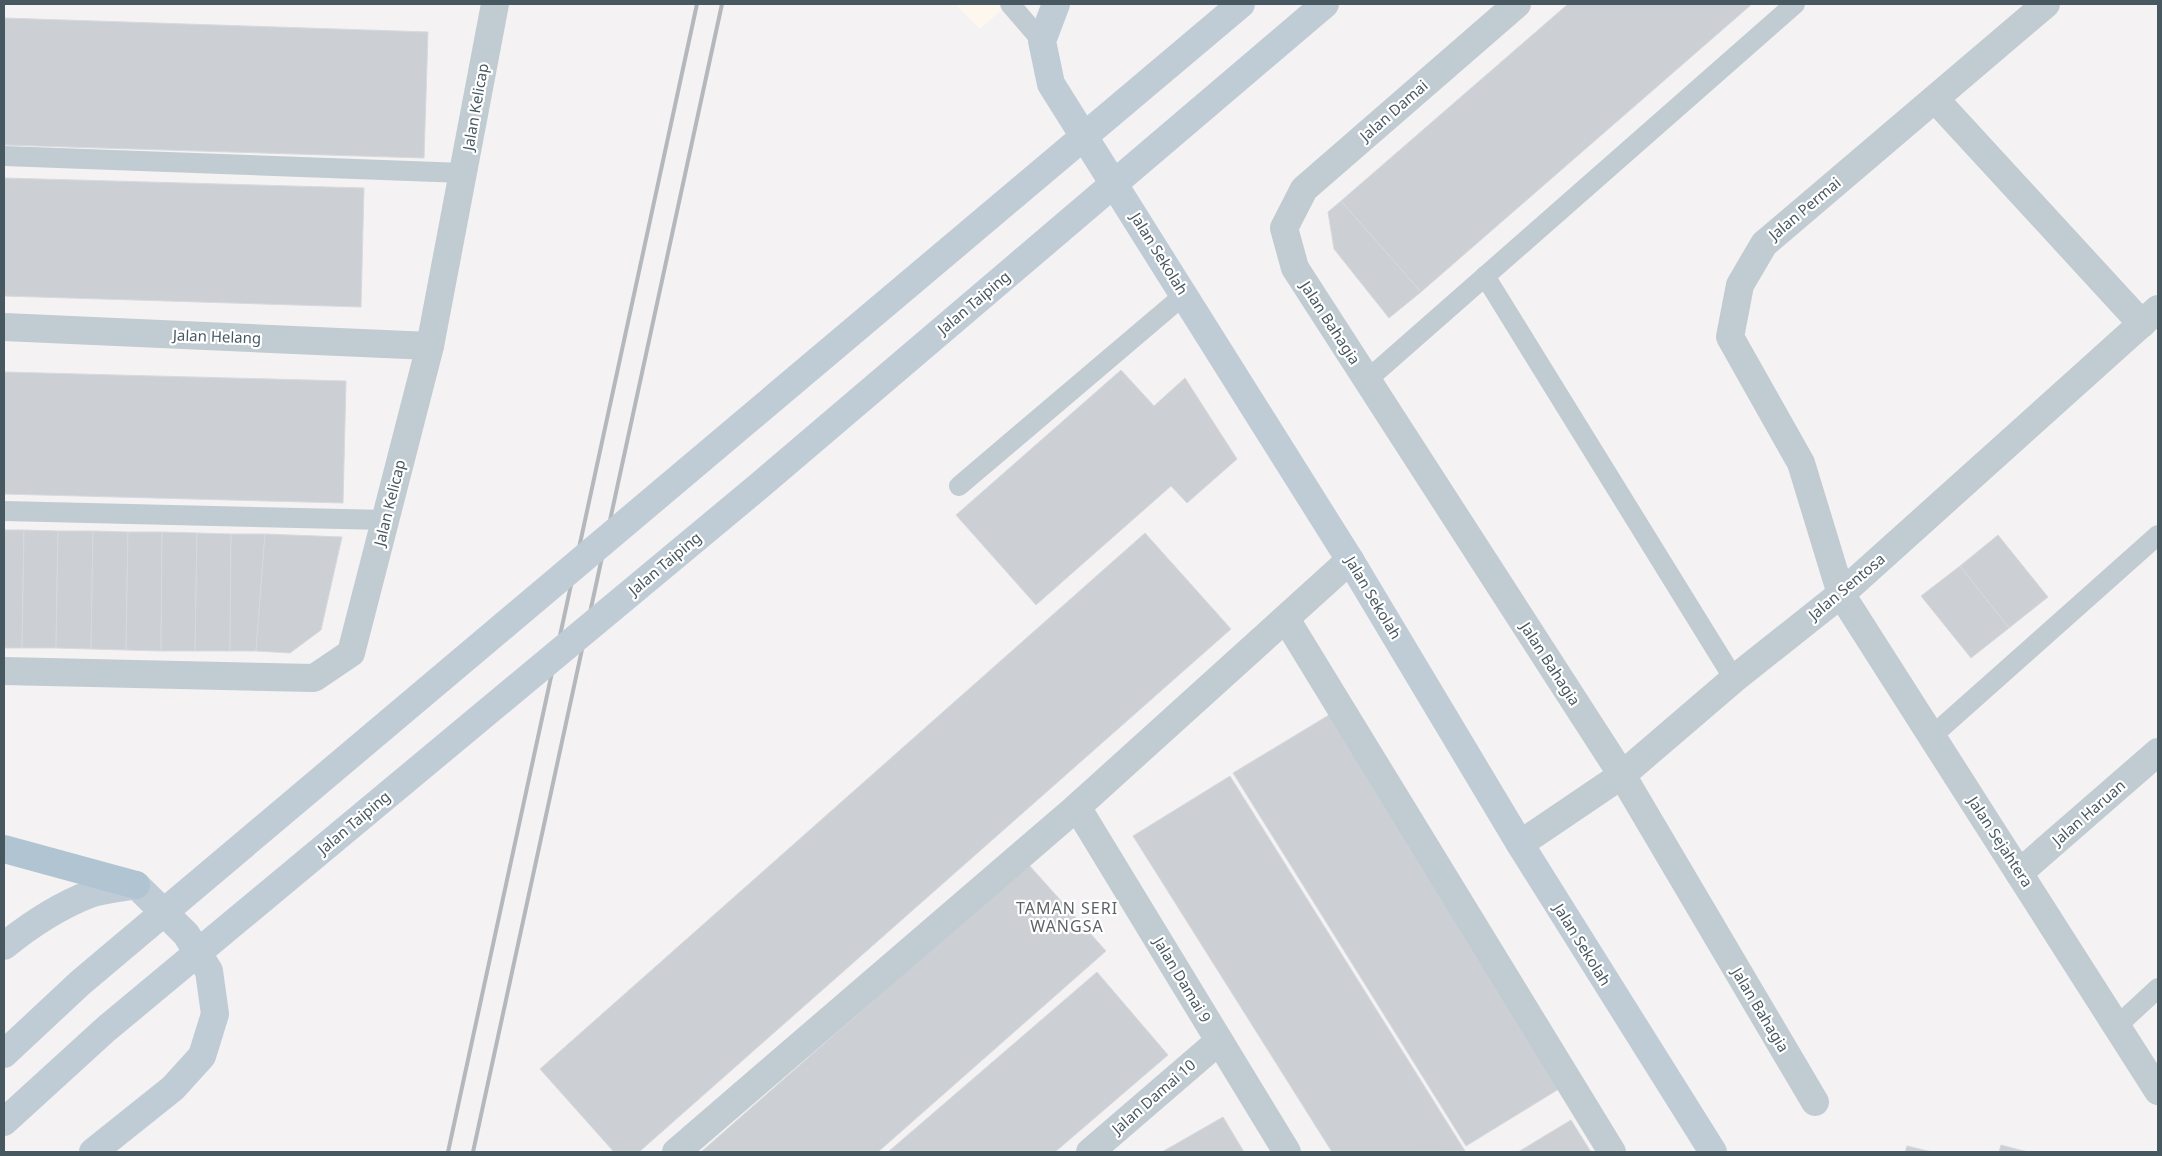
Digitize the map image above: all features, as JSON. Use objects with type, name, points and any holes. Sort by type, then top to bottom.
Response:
[{"type":"main road","points":[[1042,41],[1056,4]]},
{"type":"main road","points":[[4,1054],[80,983],[1242,4]]},
{"type":"main road","name":"Jalan Taiping","points":[[4,1122],[106,1029],[759,486],[1325,4]]},
{"type":"main road","name":"Jalan Sekolah","points":[[1042,41],[1051,84],[1350,560],[1520,844],[1713,1152]]},
{"type":"main road","points":[[4,849],[136,886],[186,934],[209,971],[215,1014],[202,1056],[173,1088],[93,1152]]},
{"type":"main road","points":[[4,946],[20,932],[54,911],[77,900],[92,894],[136,886]]},
{"type":"street","name":"Jalan Kelicap","points":[[4,670],[314,678],[351,653],[430,346],[495,4]]},
{"type":"street","name":"Jalan Damai","points":[[1284,228],[1304,190],[1517,4]]},
{"type":"street","name":"Jalan Permai","points":[[1841,594],[1802,463],[1730,337],[1740,285],[1764,244],[2046,4]]},
{"type":"street","points":[[1935,99],[2150,316]]},
{"type":"street","name":"Jalan Bahagia","points":[[1284,228],[1295,268],[1622,775],[1815,1102]]},
{"type":"street","name":"Jalan Sentosa","points":[[1520,844],[1622,775],[1734,679],[1841,594],[2150,316]]},
{"type":"street","name":"Jalan Helang","points":[[4,327],[430,346]]},
{"type":"street","points":[[676,1152],[1077,807],[1350,560]]},
{"type":"street","name":"Jalan Sejahtera","points":[[1841,594],[2158,1091]]},
{"type":"street","points":[[1286,618],[1612,1152]]},
{"type":"street","name":"Jalan Haruan","points":[[2019,873],[2158,752]]},
{"type":"street","name":"Jalan Damai 9","points":[[1077,807],[1287,1152]]},
{"type":"street","name":"Jalan Damai 10","points":[[1104,1148],[1219,1041]]},
{"type":"lane","points":[[1010,4],[1042,41]]},
{"type":"lane","points":[[1367,380],[1795,4]]},
{"type":"lane","points":[[4,156],[464,173]]},
{"type":"lane","points":[[1485,276],[1734,679]]},
{"type":"lane","points":[[959,486],[1184,295]]},
{"type":"lane","points":[[4,511],[386,520]]},
{"type":"lane","points":[[1932,736],[2158,536]]},
{"type":"lane","points":[[2116,1026],[2158,988]]},
{"type":"shaded area","points":[[955,4],[1009,4],[980,29]]},
{"type":"building","points":[[1568,4],[1752,4],[1421,292],[1341,201]]},
{"type":"building","points":[[4,18],[428,32],[424,158],[4,145]]},
{"type":"building","points":[[4,178],[364,188],[361,307],[4,296]]},
{"type":"building","points":[[1341,201],[1421,292],[1389,318],[1334,249],[1328,212]]},
{"type":"building","points":[[1121,370],[1154,406],[1185,378],[1237,459],[1187,503],[1171,486],[1036,605],[956,515]]},
{"type":"building","points":[[4,372],[346,381],[343,503],[4,494]]},
{"type":"building","points":[[4,530],[24,530],[22,648],[4,648]]},
{"type":"building","points":[[24,530],[58,531],[56,648],[22,648]]},
{"type":"building","points":[[58,531],[93,531],[91,649],[56,648]]},
{"type":"building","points":[[93,531],[128,532],[126,650],[91,649]]},
{"type":"building","points":[[128,532],[162,532],[161,651],[126,650]]},
{"type":"building","points":[[162,532],[197,533],[195,651],[161,651]]},
{"type":"building","points":[[197,533],[231,534],[230,651],[195,651]]},
{"type":"building","points":[[1145,533],[1231,629],[639,1152],[614,1152],[540,1069]]},
{"type":"building","points":[[231,534],[265,534],[256,651],[230,651]]},
{"type":"building","points":[[265,534],[342,537],[321,630],[290,653],[256,651]]},
{"type":"building","points":[[1998,535],[2048,597],[2009,628],[1960,566]]},
{"type":"building","points":[[1960,566],[2009,628],[1971,658],[1921,596]]},
{"type":"building","points":[[1334,712],[1567,1084],[1466,1146],[1233,773]]},
{"type":"building","points":[[1230,776],[1465,1151],[1332,1152],[1133,836]]},
{"type":"building","points":[[1028,864],[1106,951],[878,1152],[701,1152]]},
{"type":"building","points":[[1097,972],[1168,1055],[1055,1152],[888,1152]]},
{"type":"building","points":[[1223,1117],[1244,1152],[1162,1152]]},
{"type":"building","points":[[1571,1120],[1591,1152],[1518,1152]]},
{"type":"building","points":[[2001,1145],[2028,1152],[1999,1152]]},
{"type":"building","points":[[1907,1146],[1932,1152],[1905,1152]]},
{"type":"railway","points":[[448,1152],[697,4]]},
{"type":"railway","points":[[473,1152],[722,4]]},
{"type":"district","name":"TAMAN SERI WANGSA","points":[[1067,917]]}]
